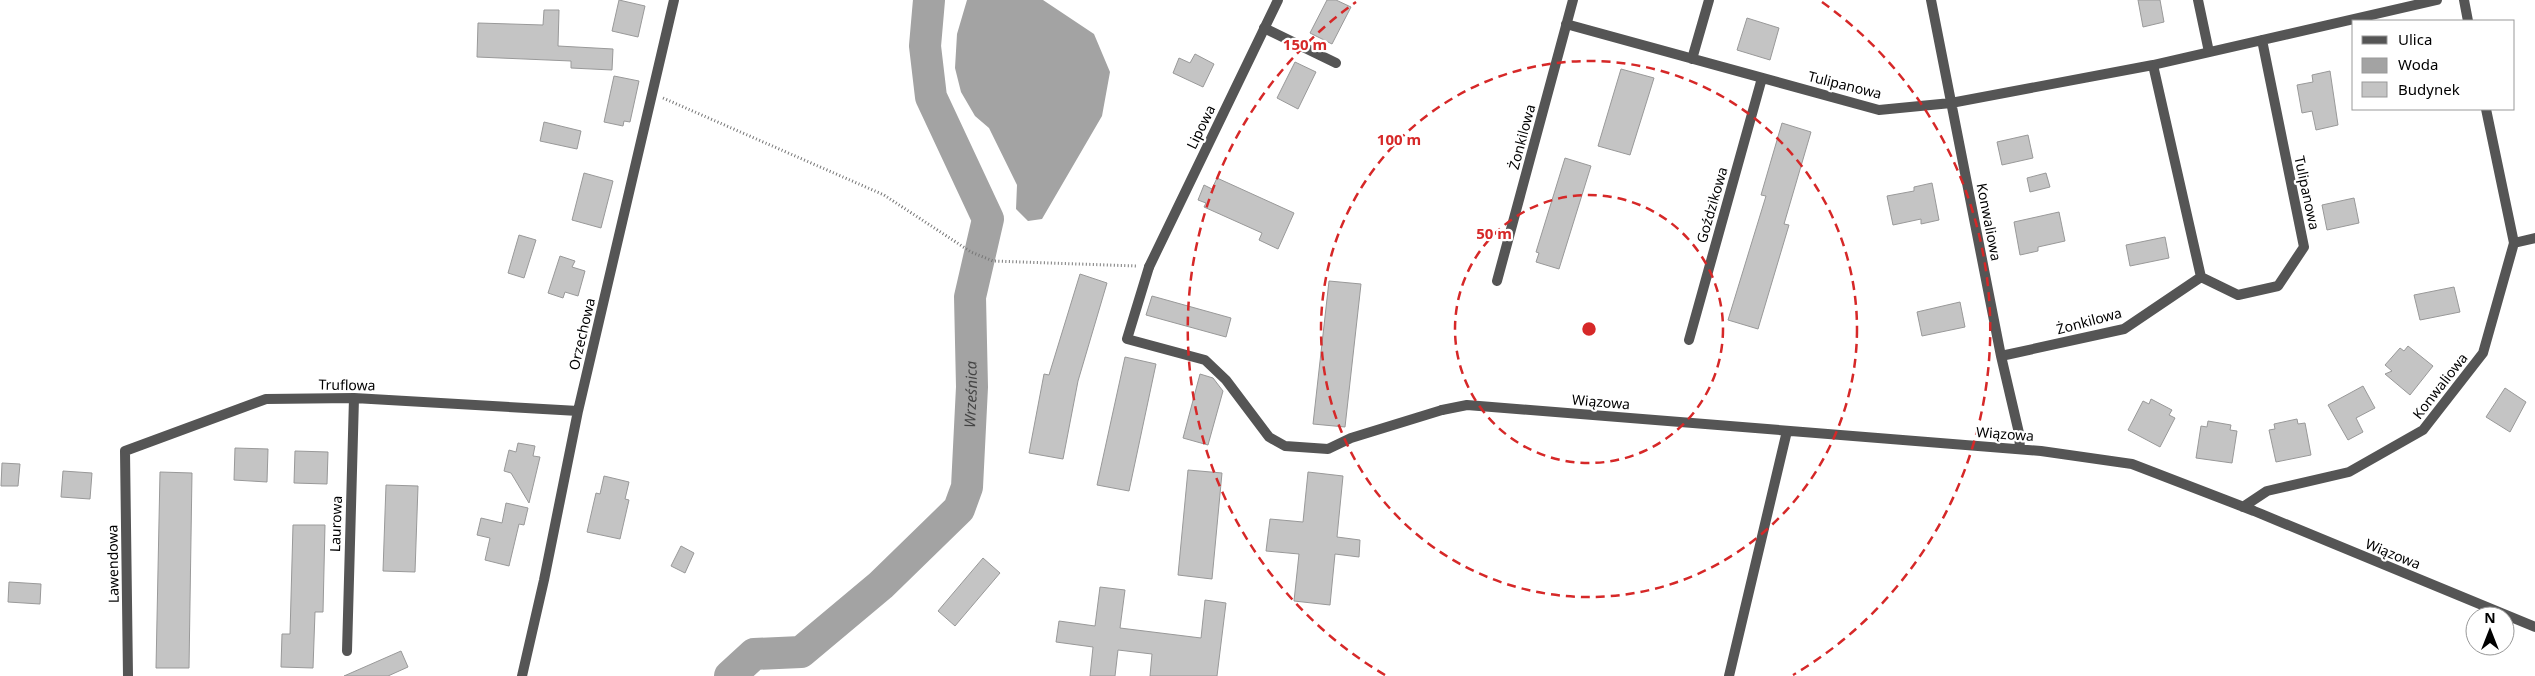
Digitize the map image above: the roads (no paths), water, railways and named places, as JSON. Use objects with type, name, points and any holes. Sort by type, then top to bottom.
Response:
[{"type":"street","name":"Orzechowa","points":[[522,676],[578,411],[674,0]]},
{"type":"street","name":"Lipowa","points":[[1278,0],[1149,267],[1127,339],[1204,360],[1226,380],[1269,437],[1285,446],[1328,450],[1351,438],[1442,410]]},
{"type":"street","name":"Żonkilowa","points":[[1497,282],[1573,0]]},
{"type":"street","points":[[1692,59],[1708,0]]},
{"type":"street","name":"Konwaliowa","points":[[1931,0],[2001,356],[2019,433],[2020,449]]},
{"type":"street","points":[[2198,0],[2208,52]]},
{"type":"street","name":"Tulipanowa","points":[[1566,24],[1879,110],[1951,103],[2153,65],[2438,0]]},
{"type":"street","points":[[2464,0],[2468,20]]},
{"type":"street","points":[[1264,28],[1336,63]]},
{"type":"street","name":"Tulipanowa","points":[[2201,277],[2238,295],[2278,286],[2304,247],[2262,40]]},
{"type":"street","points":[[2153,65],[2201,277]]},
{"type":"street","name":"Goździkowa","points":[[1689,340],[1762,78]]},
{"type":"street","name":"Konwaliowa","points":[[2243,507],[2267,491],[2349,472],[2423,430],[2483,353],[2514,243],[2486,110]]},
{"type":"street","points":[[2514,243],[2535,238]]},
{"type":"street","name":"Żonkilowa","points":[[2001,356],[2124,329],[2201,277]]},
{"type":"street","name":"Truflowa","points":[[124,451],[266,398],[354,398],[578,411]]},
{"type":"street","name":"Laurowa","points":[[347,650],[354,398]]},
{"type":"street","name":"Wiązowa","points":[[1442,410],[1467,405],[2020,449],[2132,464],[2243,507],[2535,627]]},
{"type":"street","points":[[1729,676],[1787,431]]},
{"type":"street","name":"Lawendowa","points":[[124,451],[128,676]]},
{"type":"water","points":[[967,0],[1043,0],[1094,34],[1110,72],[1102,116],[1042,219],[1028,221],[1016,209],[1017,185],[989,128],[975,116],[961,92],[955,68],[957,34]]},
{"type":"waterway","name":"Wrześnica","points":[[730,676],[754,654],[801,652],[881,585],[959,509],[967,487],[972,387],[970,297],[988,219],[931,97],[925,46],[929,0]]}]
